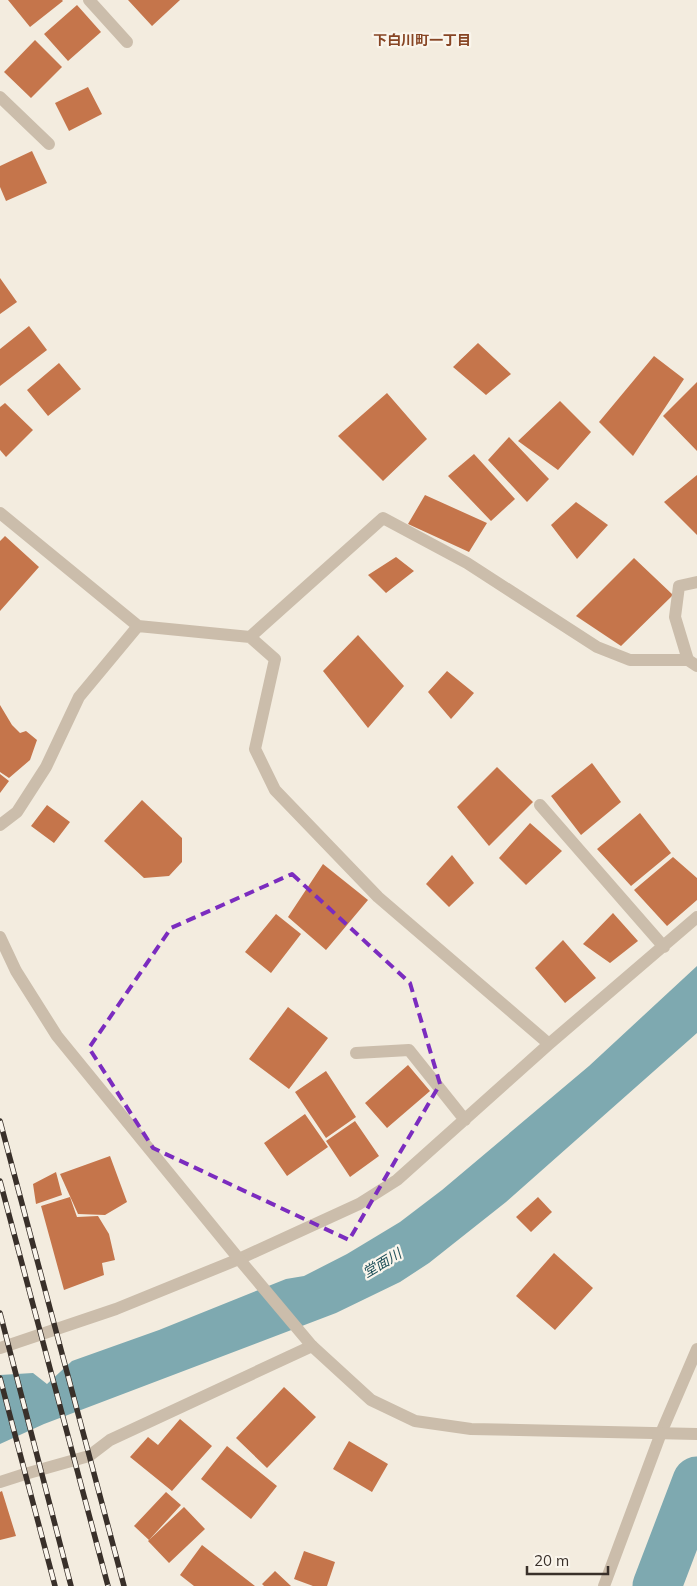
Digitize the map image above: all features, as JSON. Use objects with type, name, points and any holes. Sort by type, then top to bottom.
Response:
[{"type":"street","points":[[89,0],[127,42]]},
{"type":"street","points":[[0,97],[48,144]]},
{"type":"street","points":[[0,512],[138,626],[250,637],[275,659],[256,749],[275,790],[378,897],[549,1044]]},
{"type":"street","points":[[250,637],[383,518],[467,563],[596,647],[630,660],[692,663],[675,617],[679,586],[697,582]]},
{"type":"street","points":[[0,825],[17,812],[46,767],[79,697],[138,626]]},
{"type":"street","points":[[540,805],[664,947]]},
{"type":"street","points":[[0,1348],[116,1309],[239,1259],[360,1204],[397,1180],[549,1044],[697,917]]},
{"type":"street","points":[[0,937],[16,971],[57,1036],[312,1346],[371,1400],[414,1421],[471,1429],[697,1434]]},
{"type":"street","points":[[356,1053],[409,1050],[465,1120]]},
{"type":"street","points":[[0,1482],[89,1456],[110,1440],[312,1346]]},
{"type":"street","points":[[604,1586],[697,1348]]},
{"type":"highlighted area","points":[[292,874],[410,983],[440,1084],[349,1240],[153,1148],[89,1048],[171,928]]},
{"type":"water","name":"堂面川","points":[[697,966],[697,1033],[506,1202],[429,1263],[400,1282],[336,1313],[44,1424],[0,1444],[0,1375],[33,1373],[47,1384],[72,1361],[159,1330],[286,1279],[304,1276],[347,1254],[400,1222],[442,1190],[589,1066]]},
{"type":"building","points":[[8,0],[62,0],[63,1],[30,27]]},
{"type":"building","points":[[128,0],[180,0],[152,26]]},
{"type":"building","points":[[77,5],[101,32],[68,61],[44,34]]},
{"type":"building","points":[[35,40],[62,67],[31,98],[4,72]]},
{"type":"building","points":[[88,87],[102,114],[69,131],[55,103]]},
{"type":"building","points":[[32,151],[47,183],[6,201],[0,187],[0,166]]},
{"type":"building","points":[[0,278],[17,302],[0,314]]},
{"type":"building","points":[[29,326],[47,350],[0,386],[0,349]]},
{"type":"building","points":[[478,343],[511,374],[486,395],[453,367]]},
{"type":"building","points":[[654,356],[684,379],[633,456],[599,422]]},
{"type":"building","points":[[59,363],[81,389],[48,416],[27,390]]},
{"type":"building","points":[[697,382],[697,451],[663,416]]},
{"type":"building","points":[[387,393],[427,439],[383,481],[338,436]]},
{"type":"building","points":[[560,401],[591,432],[558,470],[518,441]]},
{"type":"building","points":[[5,403],[33,430],[6,457],[0,450],[0,407]]},
{"type":"building","points":[[509,437],[549,479],[527,502],[488,460]]},
{"type":"building","points":[[474,454],[515,499],[491,521],[448,476]]},
{"type":"building","points":[[697,475],[697,535],[664,502]]},
{"type":"building","points":[[425,495],[487,523],[469,552],[408,524]]},
{"type":"building","points":[[576,502],[608,525],[577,559],[551,525]]},
{"type":"building","points":[[5,536],[39,567],[0,611],[0,541]]},
{"type":"building","points":[[396,557],[414,571],[386,593],[368,575]]},
{"type":"building","points":[[634,558],[673,595],[621,646],[576,616]]},
{"type":"building","points":[[358,635],[404,686],[368,728],[323,671]]},
{"type":"building","points":[[447,671],[474,693],[451,719],[428,692]]},
{"type":"building","points":[[0,705],[12,725],[20,733],[26,731],[37,740],[30,760],[9,778],[0,772]]},
{"type":"building","points":[[592,763],[621,802],[581,835],[551,796]]},
{"type":"building","points":[[497,767],[533,802],[489,846],[457,807]]},
{"type":"building","points":[[0,774],[9,781],[0,793]]},
{"type":"building","points":[[142,800],[182,838],[182,862],[169,876],[144,878],[104,841]]},
{"type":"building","points":[[47,805],[70,822],[54,843],[31,826]]},
{"type":"building","points":[[640,813],[671,853],[631,886],[597,849]]},
{"type":"building","points":[[530,823],[562,851],[526,885],[499,858]]},
{"type":"building","points":[[452,855],[474,883],[449,907],[426,884]]},
{"type":"building","points":[[673,857],[697,878],[697,900],[667,926],[634,890]]},
{"type":"building","points":[[323,864],[368,900],[326,950],[288,917]]},
{"type":"building","points":[[613,913],[638,941],[610,963],[583,944]]},
{"type":"building","points":[[276,914],[301,934],[271,973],[245,952]]},
{"type":"building","points":[[563,940],[596,978],[565,1003],[535,968]]},
{"type":"building","points":[[288,1007],[328,1038],[289,1089],[249,1059]]},
{"type":"building","points":[[408,1065],[430,1091],[387,1128],[365,1103]]},
{"type":"building","points":[[326,1071],[356,1117],[326,1138],[295,1092]]},
{"type":"building","points":[[305,1114],[328,1147],[287,1176],[264,1143]]},
{"type":"building","points":[[355,1121],[379,1156],[350,1177],[326,1141]]},
{"type":"building","points":[[110,1156],[127,1202],[105,1215],[78,1214],[60,1174]]},
{"type":"building","points":[[56,1172],[62,1195],[36,1204],[33,1184]]},
{"type":"building","points":[[70,1197],[77,1217],[98,1216],[109,1234],[115,1260],[102,1263],[104,1275],[64,1290],[41,1206]]},
{"type":"building","points":[[538,1197],[552,1212],[531,1232],[516,1217]]},
{"type":"building","points":[[554,1253],[593,1288],[555,1330],[516,1296]]},
{"type":"building","points":[[284,1387],[316,1417],[267,1468],[236,1438]]},
{"type":"building","points":[[180,1419],[212,1446],[172,1491],[130,1457],[148,1437],[158,1445]]},
{"type":"building","points":[[349,1441],[388,1464],[372,1492],[333,1469]]},
{"type":"building","points":[[227,1446],[277,1486],[251,1519],[201,1479]]},
{"type":"building","points":[[2,1491],[16,1536],[0,1540],[0,1492]]},
{"type":"building","points":[[166,1492],[181,1505],[149,1540],[134,1526]]},
{"type":"building","points":[[184,1507],[205,1529],[169,1563],[148,1541]]},
{"type":"building","points":[[202,1545],[255,1586],[194,1586],[180,1575]]},
{"type":"building","points":[[304,1551],[335,1562],[327,1586],[313,1586],[294,1579]]},
{"type":"building","points":[[275,1571],[291,1586],[264,1586],[262,1584]]},
{"type":"waterway","points":[[657,1586],[697,1481]]},
{"type":"railway","points":[[0,1121],[124,1586]]},
{"type":"railway","points":[[0,1181],[108,1586]]},
{"type":"railway","points":[[0,1313],[71,1586]]},
{"type":"railway","points":[[0,1378],[55,1586]]},
{"type":"district","name":"下白川町一丁目","points":[[422,40]]}]
